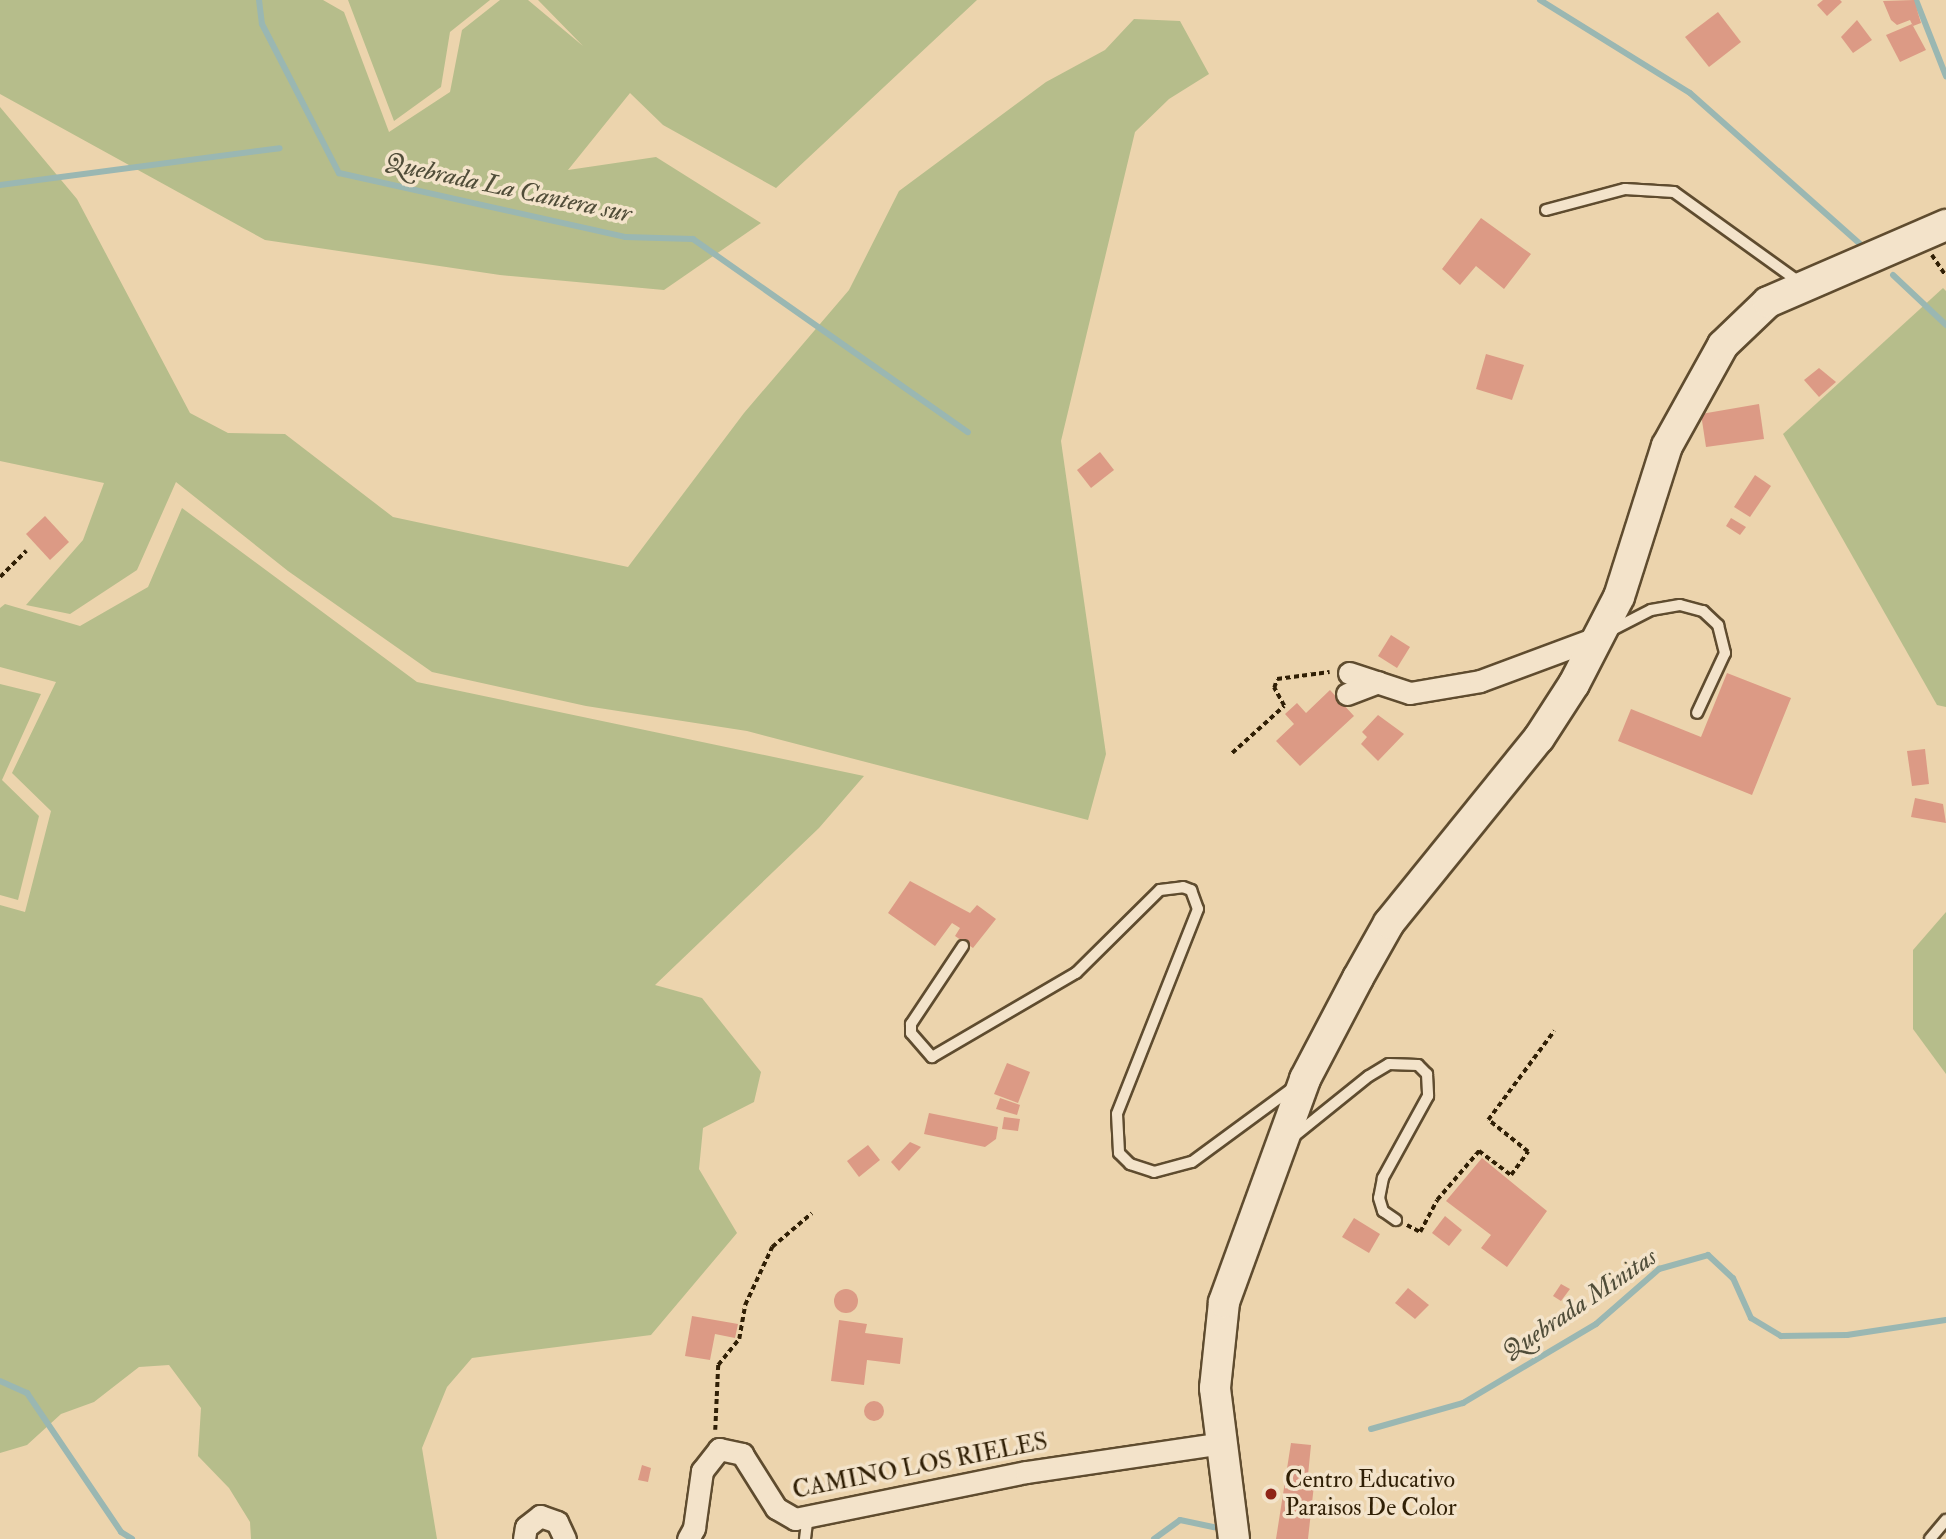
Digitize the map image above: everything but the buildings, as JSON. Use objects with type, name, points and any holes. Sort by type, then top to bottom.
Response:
[{"type":"main road","points":[[1234,1539],[1222,1443],[1216,1341],[1224,1302],[1277,1149],[1305,1079],[1389,923],[1539,738],[1598,637],[1638,547],[1651,491],[1684,409],[1743,323],[1802,284],[1946,225]]},
{"type":"street","points":[[1348,683],[1378,682],[1410,693],[1480,681],[1598,637]]},
{"type":"street","name":"CAMINO LOS RIELES","points":[[719,1449],[742,1454],[784,1518],[808,1516],[1026,1472],[1222,1443]]},
{"type":"street","points":[[688,1539],[694,1528],[702,1471],[719,1449]]},
{"type":"street","points":[[524,1539],[526,1527],[540,1516],[557,1522],[565,1539]]},
{"type":"lane","points":[[1546,210],[1625,189],[1674,192],[1802,284]]},
{"type":"lane","points":[[1598,637],[1651,610],[1680,605],[1703,611],[1718,625],[1725,653],[1698,713]]},
{"type":"lane","points":[[963,946],[911,1024],[911,1033],[933,1057],[1076,972],[1160,890],[1171,885],[1191,890],[1198,909],[1193,927],[1117,1114],[1119,1153],[1140,1169],[1154,1172],[1192,1162],[1305,1079]]},
{"type":"lane","points":[[1277,1149],[1369,1076],[1389,1065],[1418,1065],[1427,1074],[1428,1097],[1383,1178],[1379,1198],[1383,1211],[1396,1220]]},
{"type":"lane","points":[[805,1539],[808,1516]]},
{"type":"lane","points":[[1930,1539],[1946,1521]]},
{"type":"path","points":[[0,577],[26,551]]},
{"type":"path","points":[[1232,752],[1284,706],[1274,688],[1277,678],[1300,671],[1348,683]]},
{"type":"path","points":[[1396,1220],[1420,1232],[1437,1200],[1479,1151],[1511,1175],[1528,1152],[1488,1120],[1554,1031]]},
{"type":"path","points":[[719,1449],[713,1416],[718,1365],[738,1339],[745,1305],[772,1247],[812,1213]]},
{"type":"green space","points":[[0,0],[323,0],[344,12],[389,132],[450,92],[462,30],[500,0],[528,0],[583,46],[538,0],[977,0],[776,188],[663,125],[630,93],[568,170],[656,157],[761,223],[664,290],[500,275],[265,240],[0,94]]},
{"type":"green space","points":[[348,0],[490,0],[450,32],[441,87],[394,121]]},
{"type":"green space","points":[[1134,19],[1180,21],[1209,74],[1169,99],[1135,132],[1061,441],[1106,754],[1088,820],[747,731],[586,706],[432,672],[288,571],[176,482],[137,570],[70,614],[26,605],[83,540],[104,483],[0,461],[0,107],[77,199],[190,413],[228,433],[285,434],[393,517],[628,567],[744,413],[849,290],[899,191],[1046,82],[1105,50]]},
{"type":"green space","points":[[1943,288],[1946,291],[1946,707],[1937,705],[1783,434]]},
{"type":"green space","points":[[182,508],[417,682],[864,776],[819,828],[655,985],[702,998],[761,1072],[754,1102],[703,1128],[699,1169],[737,1233],[651,1335],[472,1358],[447,1387],[422,1448],[437,1539],[251,1539],[250,1522],[229,1488],[198,1456],[201,1408],[169,1365],[139,1367],[94,1402],[61,1414],[27,1445],[0,1453],[0,905],[25,912],[51,811],[12,773],[56,682],[0,667],[0,608],[5,604],[80,626],[148,587]]},
{"type":"green space","points":[[0,684],[41,694],[2,780],[39,816],[18,900],[0,895]]},
{"type":"green space","points":[[1946,912],[1946,1074],[1913,1029],[1913,950]]},
{"type":"waterway","name":"Quebrada La Cantera sur","points":[[259,0],[262,24],[339,173],[625,237],[693,239],[968,432]]},
{"type":"waterway","points":[[1540,0],[1690,93],[1866,249]]},
{"type":"waterway","points":[[1916,0],[1946,76]]},
{"type":"waterway","points":[[0,185],[280,148]]},
{"type":"waterway","points":[[1893,275],[1946,325]]},
{"type":"waterway","name":"Quebrada Minitas","points":[[1371,1429],[1463,1403],[1596,1324],[1659,1269],[1708,1255],[1733,1278],[1751,1318],[1781,1336],[1847,1335],[1946,1320]]},
{"type":"waterway","name":"Quebrada Minitas","points":[[0,1381],[27,1393],[121,1532],[132,1539]]},
{"type":"waterway","name":"Quebrada Minitas","points":[[1154,1539],[1180,1520],[1214,1527]]},
{"type":"place","name":"Centro Educativo Paraisos De Color","points":[[1271,1494]]}]
